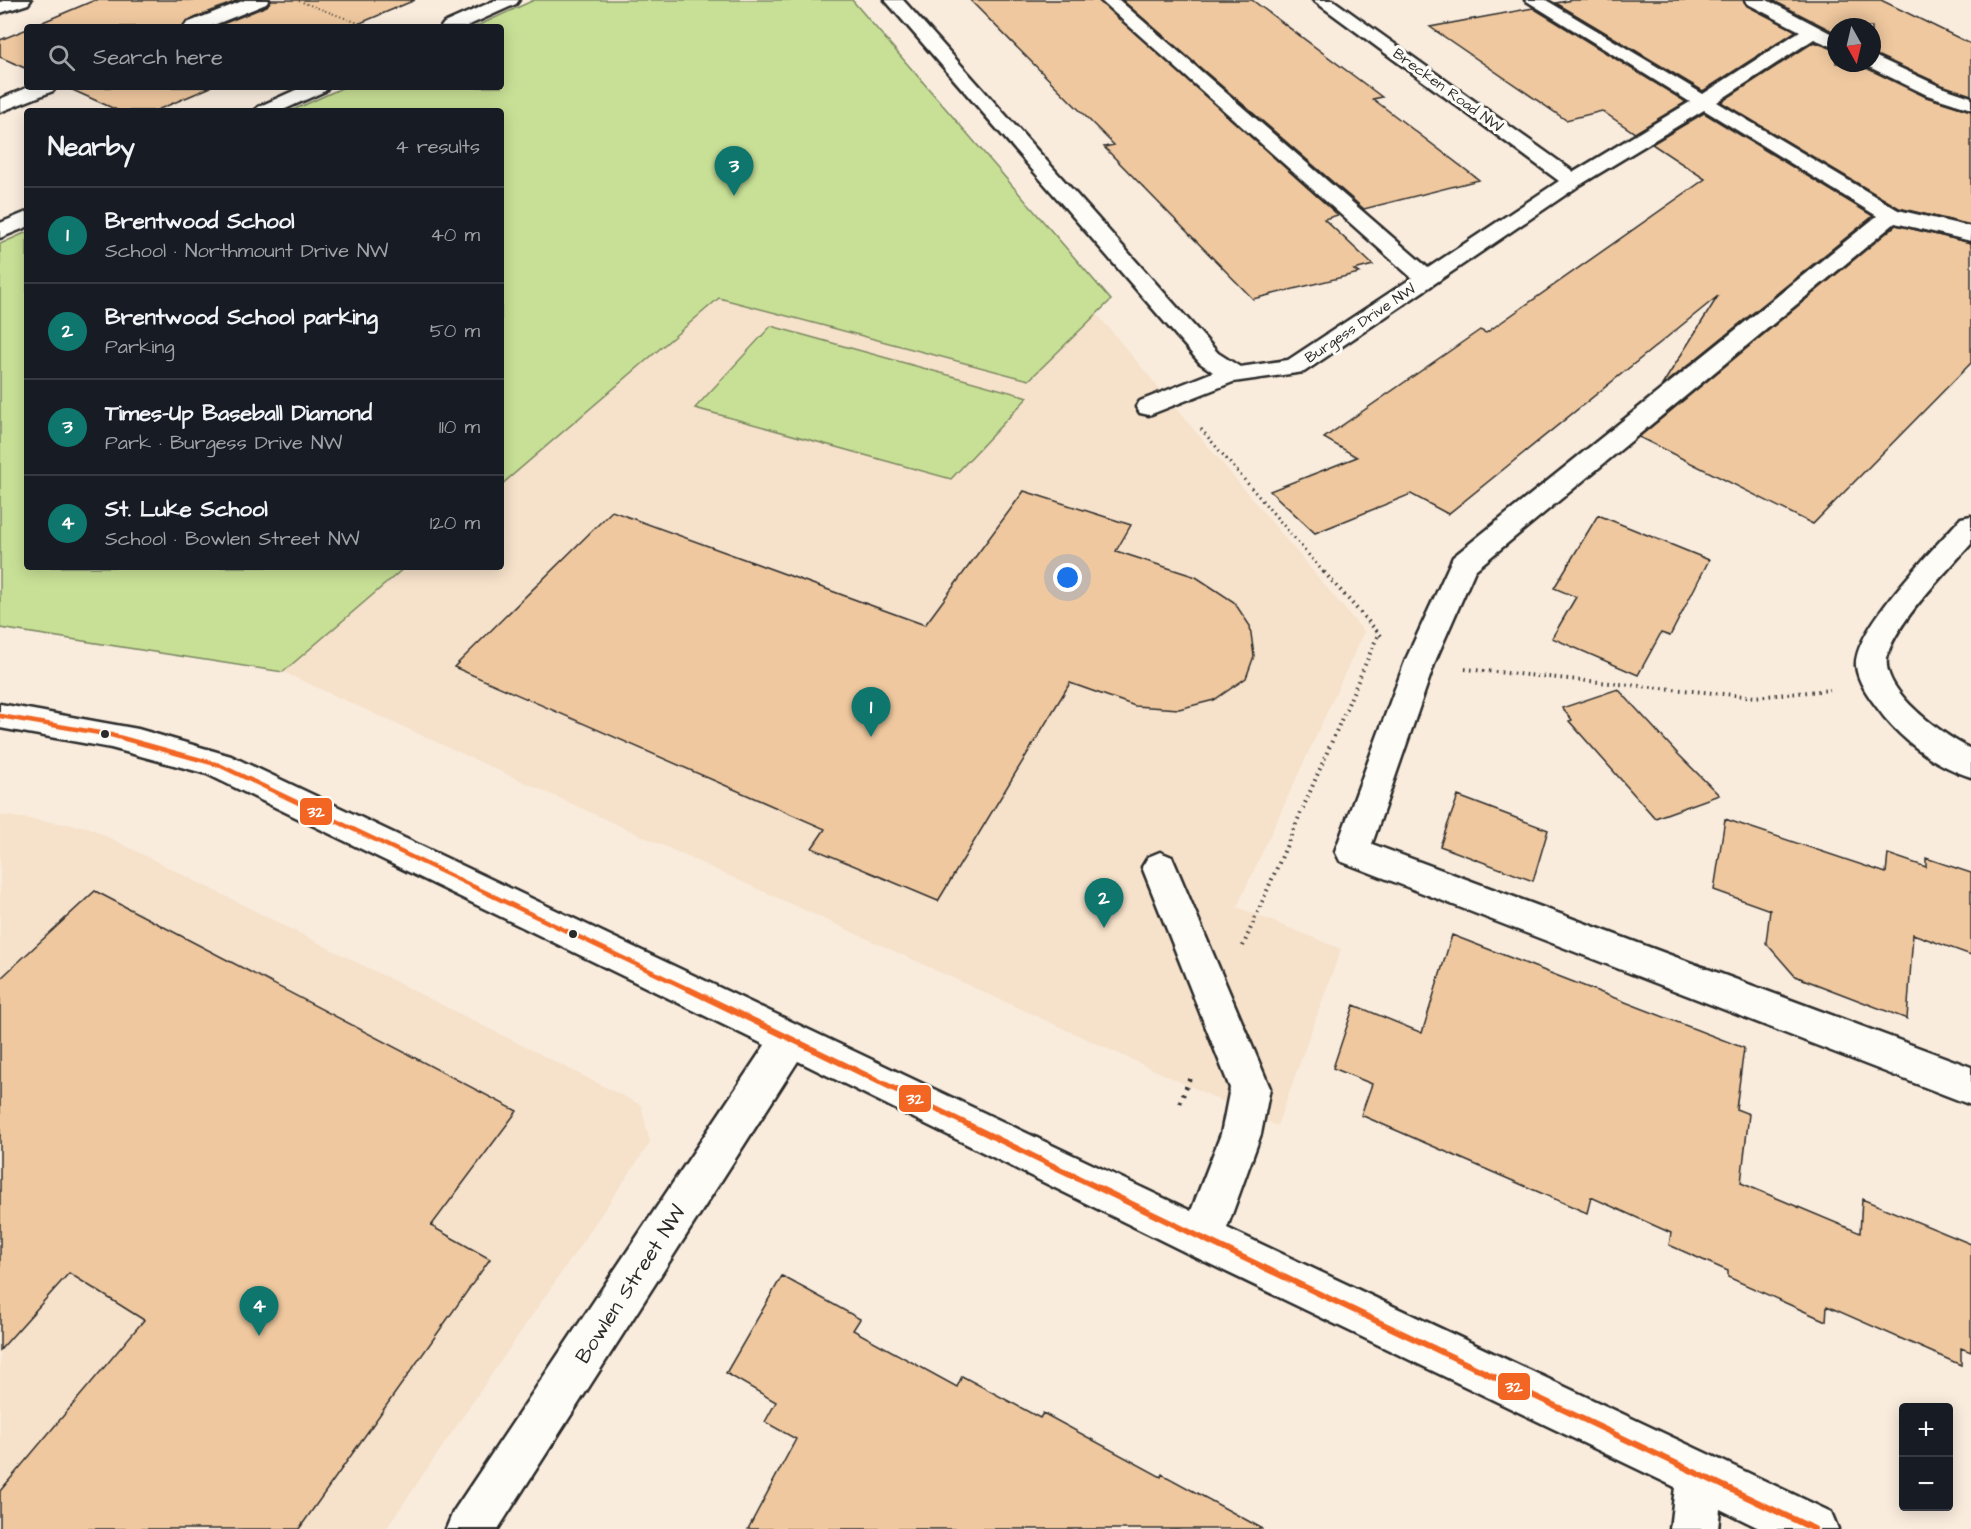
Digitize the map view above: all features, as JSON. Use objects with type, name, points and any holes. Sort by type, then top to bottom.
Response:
[{"type":"street","points":[[0,8],[22,0]]},
{"type":"street","points":[[200,24],[260,0]]},
{"type":"street","points":[[457,24],[510,0]]},
{"type":"street","points":[[894,0],[1209,358],[1232,373]]},
{"type":"street","points":[[1109,0],[1426,278]]},
{"type":"street","name":"Brecken Road NW","points":[[1322,0],[1574,181]]},
{"type":"street","points":[[1534,0],[1891,215],[1971,234]]},
{"type":"street","points":[[1754,0],[1827,38]]},
{"type":"street","name":"Burgess Drive NW","points":[[1149,407],[1232,373],[1236,375],[1295,367],[1574,181],[1702,103],[1813,31]]},
{"type":"street","points":[[1881,65],[1934,91],[1971,103]]},
{"type":"street","points":[[0,106],[39,90]]},
{"type":"street","points":[[272,108],[311,90]]},
{"type":"street","points":[[1891,215],[1463,564],[1421,659],[1352,851],[1971,1086]]},
{"type":"street","points":[[0,231],[24,220]]},
{"type":"street","points":[[1968,534],[1882,632],[1872,659],[1878,685],[1912,728],[1947,753],[1971,764]]},
{"type":"street","points":[[0,716],[83,728],[132,739],[219,765],[1202,1238],[1814,1529]]},
{"type":"street","points":[[1160,867],[1250,1088],[1241,1134],[1202,1238]]},
{"type":"street","name":"Bowlen Street NW","points":[[472,1528],[726,1135],[792,1040]]},
{"type":"street","points":[[1694,1529],[1700,1474]]},
{"type":"path","points":[[298,0],[361,24]]},
{"type":"path","points":[[1180,1103],[1217,1006],[1378,635]]},
{"type":"shaded area","points":[[719,298],[1029,380],[1097,314],[1364,632],[1237,907],[1341,949],[1277,1126],[283,672],[402,570],[504,570],[504,482]]},
{"type":"shaded area","points":[[0,815],[88,827],[641,1105],[650,1143],[386,1529],[0,1529]]},
{"type":"green space","points":[[534,0],[852,0],[1111,300],[1029,380],[719,298],[504,482],[504,108],[298,108],[337,90],[504,90],[504,24],[482,24]]},
{"type":"green space","points":[[24,233],[24,570],[402,570],[283,672],[0,628],[0,244]]},
{"type":"green space","points":[[771,326],[1028,397],[951,479],[695,408]]},
{"type":"building","points":[[95,0],[239,0],[186,21],[184,24],[38,24]]},
{"type":"building","points":[[271,0],[415,0],[358,24],[222,24],[267,6]]},
{"type":"building","points":[[970,0],[1098,0],[1338,215],[1324,219],[1373,265],[1354,270],[1359,273],[1253,299],[1104,147],[1114,145]]},
{"type":"building","points":[[1122,0],[1252,0],[1382,97],[1373,99],[1479,180],[1364,209]]},
{"type":"building","points":[[1573,0],[1743,0],[1747,6],[1796,31],[1703,91],[1556,3]]},
{"type":"building","points":[[1772,0],[1881,0],[1971,44],[1971,95],[1942,85],[1881,57],[1881,18],[1827,18],[1827,28]]},
{"type":"building","points":[[1533,8],[1686,102],[1635,133],[1602,111],[1566,120],[1430,27]]},
{"type":"building","points":[[24,30],[24,68],[0,57],[0,40]]},
{"type":"building","points":[[1814,42],[1827,47],[1827,72],[1874,72],[1926,97],[1971,111],[1971,225],[1899,208],[1721,102]]},
{"type":"building","points":[[73,90],[204,90],[162,108],[112,108]]},
{"type":"building","points":[[1704,113],[1873,216],[1661,387],[1718,296],[1448,514],[1411,494],[1315,533],[1270,491],[1357,457],[1324,438],[1480,330],[1486,333],[1705,179],[1652,144]]},
{"type":"building","points":[[1896,225],[1971,243],[1971,363],[1813,524],[1639,437]]},
{"type":"building","points":[[1024,491],[1131,525],[1116,551],[1196,577],[1234,602],[1250,626],[1254,656],[1246,678],[1214,700],[1179,709],[1135,706],[1070,683],[938,901],[812,848],[825,829],[454,667],[612,511],[925,625]]},
{"type":"building","points":[[1598,515],[1709,560],[1670,636],[1661,633],[1638,675],[1552,638],[1576,597],[1554,588]]},
{"type":"building","points":[[1618,689],[1719,795],[1655,818],[1569,721],[1572,720],[1562,708]]},
{"type":"building","points":[[1458,796],[1548,830],[1533,881],[1440,846]]},
{"type":"building","points":[[1725,819],[1886,873],[1888,854],[1926,867],[1926,858],[1971,873],[1971,955],[1913,934],[1907,1019],[1795,976],[1766,943],[1770,910],[1714,890]]},
{"type":"building","points":[[95,891],[517,1111],[431,1226],[490,1259],[299,1529],[0,1529],[0,1491],[144,1320],[69,1273],[0,1350],[0,979]]},
{"type":"building","points":[[1452,935],[1744,1048],[1736,1109],[1749,1114],[1741,1183],[1860,1233],[1862,1199],[1971,1244],[1971,1352],[1961,1348],[1961,1365],[1827,1306],[1826,1321],[1728,1277],[1728,1271],[1669,1245],[1671,1233],[1591,1197],[1587,1213],[1361,1115],[1372,1084],[1333,1068],[1354,1005],[1422,1033]]},
{"type":"building","points":[[782,1276],[860,1319],[853,1330],[957,1387],[962,1376],[1040,1418],[1043,1413],[1263,1529],[748,1529],[796,1439],[765,1422],[776,1402],[726,1373]]},
{"type":"transit line","name":"32","points":[[0,716],[111,735],[165,748],[219,765],[1202,1238],[1814,1529]]},
{"type":"place","name":"Times-Up Baseball Diamond","points":[[734,196]]},
{"type":"place","name":"Brentwood School","points":[[871,737]]},
{"type":"place","name":"Brentwood School parking","points":[[1104,928]]},
{"type":"place","name":"St. Luke School","points":[[259,1336]]}]
